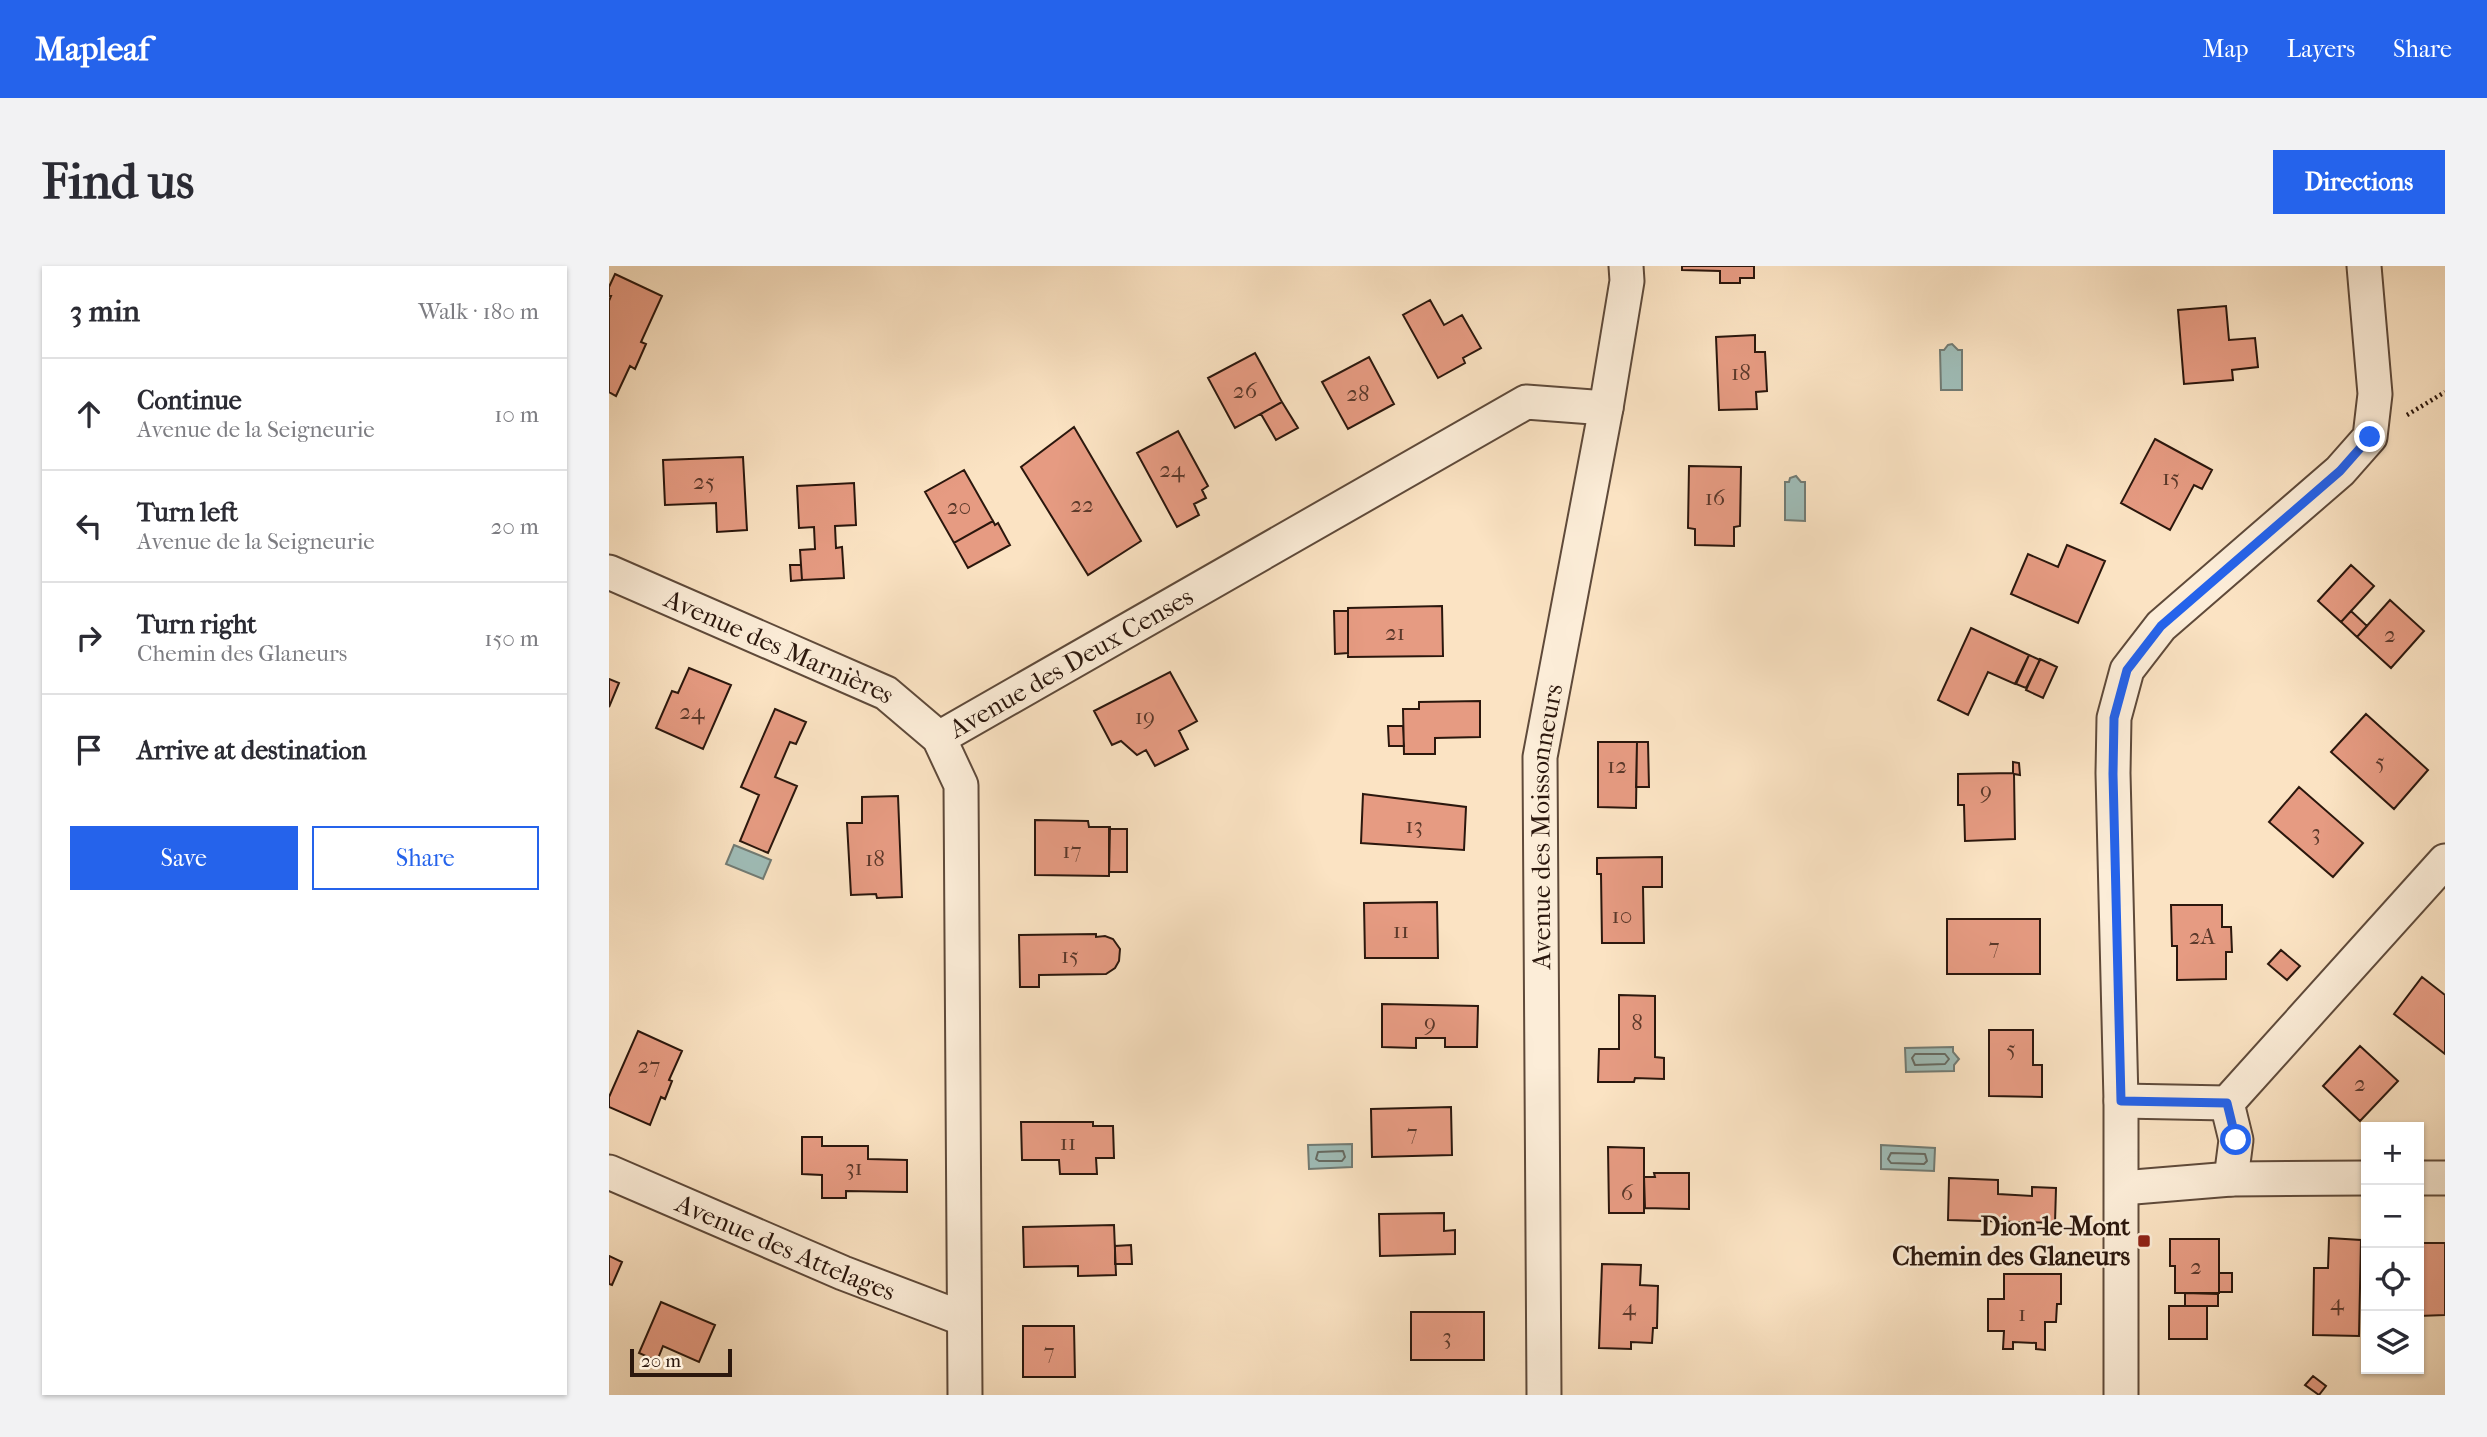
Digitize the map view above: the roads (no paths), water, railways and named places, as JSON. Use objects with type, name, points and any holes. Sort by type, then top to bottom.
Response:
[{"type":"street","name":"Avenue des Moissonneurs","points":[[1544,1395],[1539,757],[1606,408],[1627,282],[1626,266]]},
{"type":"street","points":[[2121,1395],[2122,1188],[2114,718],[2127,670],[2161,626],[2340,471],[2370,437],[2375,394],[2364,266]]},
{"type":"street","name":"Avenue des Deux Censes","points":[[965,1395],[961,785],[939,738],[1526,402],[1606,408]]},
{"type":"street","name":"Avenue des Marnières","points":[[609,572],[886,693],[939,738]]},
{"type":"street","points":[[2121,1101],[2227,1103],[2445,861]]},
{"type":"street","points":[[2227,1103],[2236,1140],[2231,1179]]},
{"type":"street","name":"Avenue des Attelages","points":[[609,1172],[843,1273],[964,1319]]},
{"type":"street","points":[[2122,1188],[2231,1179],[2361,1178]]},
{"type":"street","points":[[2424,1178],[2445,1178]]},
{"type":"water","points":[[1952,344],[1962,350],[1962,390],[1941,390],[1940,350]]},
{"type":"water","points":[[1796,476],[1801,482],[1805,482],[1805,521],[1785,520],[1785,482]]},
{"type":"water","points":[[734,845],[771,860],[763,879],[726,864]]},
{"type":"water","points":[[1953,1047],[1953,1052],[1959,1059],[1954,1065],[1954,1071],[1906,1072],[1905,1048]]},
{"type":"water","points":[[1352,1144],[1352,1167],[1309,1169],[1308,1145]]},
{"type":"water","points":[[1881,1145],[1935,1148],[1934,1171],[1881,1169]]},
{"type":"place","name":"Dion-le-Mont Chemin des Glaneurs","points":[[2144,1241]]}]
